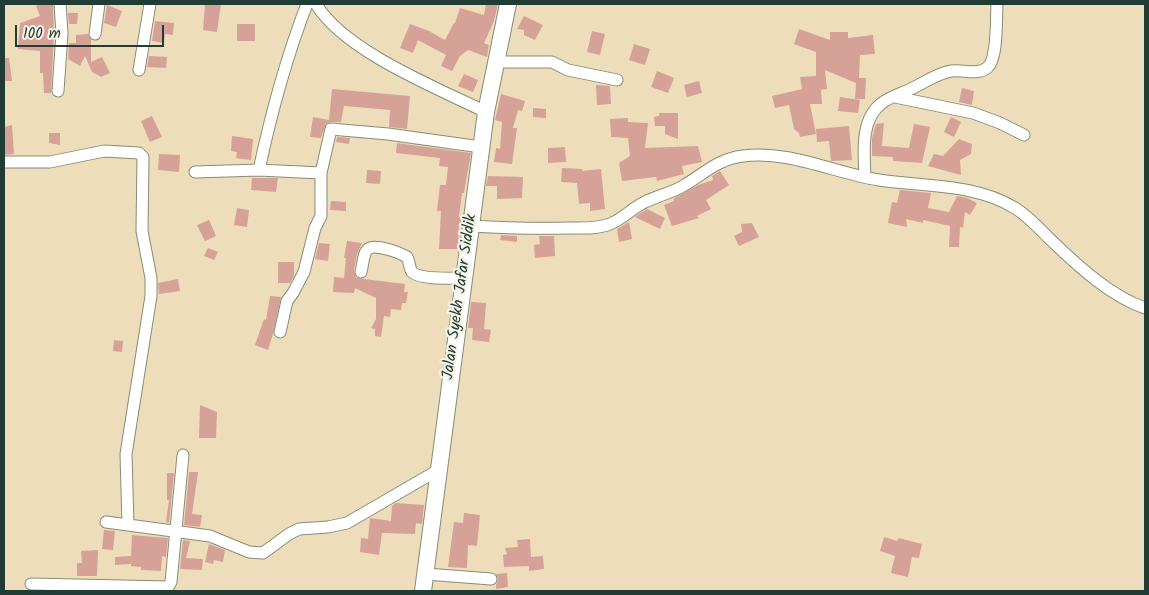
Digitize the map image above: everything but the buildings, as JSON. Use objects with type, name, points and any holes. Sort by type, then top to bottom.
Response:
[{"type":"main road","name":"Jalan Syekh Jafar Siddik","points":[[423,591],[486,112],[508,4]]},
{"type":"street","points":[[58,90],[62,33],[60,4]]},
{"type":"street","points":[[95,34],[99,4]]},
{"type":"street","points":[[139,70],[150,4]]},
{"type":"street","points":[[259,170],[280,86],[297,28],[307,4]]},
{"type":"street","points":[[316,4],[331,24],[360,46],[405,73],[486,112]]},
{"type":"street","points":[[865,177],[864,148],[866,127],[871,115],[883,102],[949,71],[976,72],[988,68],[994,50],[997,4]]},
{"type":"street","points":[[496,62],[552,62],[568,70],[617,80]]},
{"type":"street","points":[[894,97],[973,114],[1000,123],[1024,135]]},
{"type":"street","points":[[280,332],[286,301],[293,293],[304,272],[314,228],[321,216],[321,173],[331,129],[388,134],[482,147]]},
{"type":"street","points":[[4,162],[50,162],[104,151],[139,153],[143,157],[142,232],[150,278],[151,296],[127,446],[128,525]]},
{"type":"street","points":[[471,226],[532,229],[598,228],[619,219],[645,201],[681,187],[705,170],[725,160],[742,156],[768,155],[792,158],[865,177],[968,190],[996,198],[1016,208],[1030,219],[1070,259],[1121,298],[1145,308]]},
{"type":"street","points":[[195,172],[259,170],[321,173]]},
{"type":"street","points":[[362,272],[365,254],[367,250],[373,247],[407,257],[412,271],[416,274],[429,277],[464,278]]},
{"type":"street","points":[[30,584],[168,587],[171,582],[183,455]]},
{"type":"street","points":[[106,522],[210,536],[249,552],[263,553],[299,529],[328,527],[347,523],[440,469]]},
{"type":"street","points":[[426,574],[491,579]]}]
